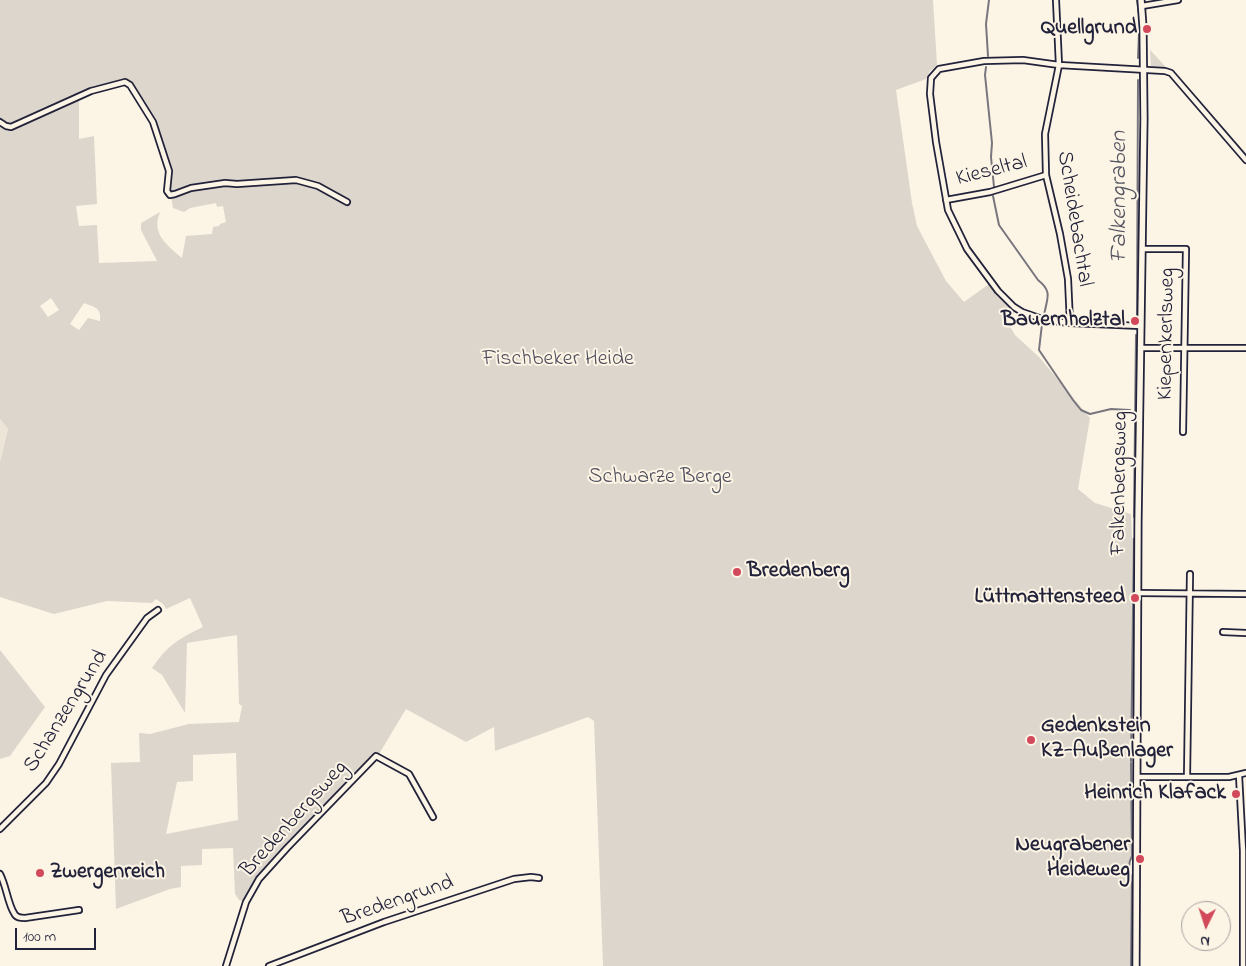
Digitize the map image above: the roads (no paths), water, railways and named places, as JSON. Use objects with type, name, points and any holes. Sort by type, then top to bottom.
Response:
[{"type":"street","name":"Scheidebachtal","points":[[1056,0],[1059,64],[1045,134],[1046,175],[1062,243],[1068,279],[1070,323]]},
{"type":"street","points":[[1142,3],[1178,0]]},
{"type":"street","name":"Falkenbergsweg","points":[[1136,966],[1140,348],[1143,249],[1142,3]]},
{"type":"street","points":[[1141,326],[1070,323],[1032,316],[1022,312],[1008,302],[986,277],[967,249],[955,226],[946,200],[930,94],[930,83],[933,74],[943,67],[984,61],[1022,60],[1165,71],[1171,74],[1246,160]]},
{"type":"street","points":[[0,122],[9,127],[16,126],[91,91],[125,82],[130,85],[153,122],[169,171],[167,191],[170,195],[191,188],[224,183],[237,184],[296,180],[318,186],[347,202]]},
{"type":"street","name":"Kieseltal","points":[[946,200],[990,192],[1046,175]]},
{"type":"street","name":"Kiepenkerlsweg","points":[[1143,249],[1186,249],[1183,432]]},
{"type":"street","points":[[1140,348],[1246,348]]},
{"type":"street","points":[[1187,777],[1190,574]]},
{"type":"street","points":[[1138,592],[1246,594]]},
{"type":"street","name":"Schanzengrund","points":[[0,829],[46,782],[59,764],[106,676],[147,618],[158,610]]},
{"type":"street","points":[[1223,632],[1246,633]]},
{"type":"street","name":"Bredenbergsweg","points":[[226,966],[246,902],[259,880],[287,848],[376,756],[409,774],[433,817]]},
{"type":"street","points":[[1138,777],[1229,777],[1246,773]]},
{"type":"street","points":[[1239,775],[1243,851],[1243,966]]},
{"type":"street","points":[[0,874],[13,912],[17,916],[25,918],[79,910]]},
{"type":"street","name":"Bredengrund","points":[[269,966],[384,922],[514,879],[526,877],[539,878]]},
{"type":"waterway","points":[[988,56],[986,24],[989,0]]},
{"type":"waterway","name":"Falkengraben","points":[[1137,0],[1139,14]]},
{"type":"waterway","name":"Falkengraben","points":[[1138,58],[1139,34]]},
{"type":"waterway","points":[[986,67],[985,75],[992,143],[991,157],[994,187]]},
{"type":"waterway","name":"Falkengraben","points":[[1137,315],[1138,80]]},
{"type":"waterway","points":[[993,196],[999,225],[1038,280],[1046,288],[1048,296],[1044,315]]},
{"type":"waterway","points":[[1042,324],[1039,350],[1081,410],[1090,414],[1111,409],[1130,410]]},
{"type":"waterway","name":"Falkengraben","points":[[1134,517],[1136,335]]},
{"type":"waterway","name":"Falkengraben","points":[[1131,761],[1134,539]]},
{"type":"waterway","name":"Falkengraben","points":[[1131,763],[1132,856],[1129,867],[1132,878],[1131,966]]},
{"type":"place","name":"Quellgrund","points":[[1147,29]]},
{"type":"place","name":"Bauernholztal","points":[[1135,321]]},
{"type":"place","name":"Bredenberg","points":[[737,572]]},
{"type":"place","name":"Lüttmattensteed","points":[[1135,598]]},
{"type":"place","name":"Gedenkstein KZ-Außenlager","points":[[1031,740]]},
{"type":"place","name":"Heinrich Klafack","points":[[1236,794]]},
{"type":"place","name":"Neugrabener Heideweg","points":[[1140,859]]},
{"type":"place","name":"Zwergenreich","points":[[40,873]]},
{"type":"park label","name":"Fischbeker Heide","points":[[558,360]]},
{"type":"park label","name":"Schwarze Berge","points":[[660,478]]}]
